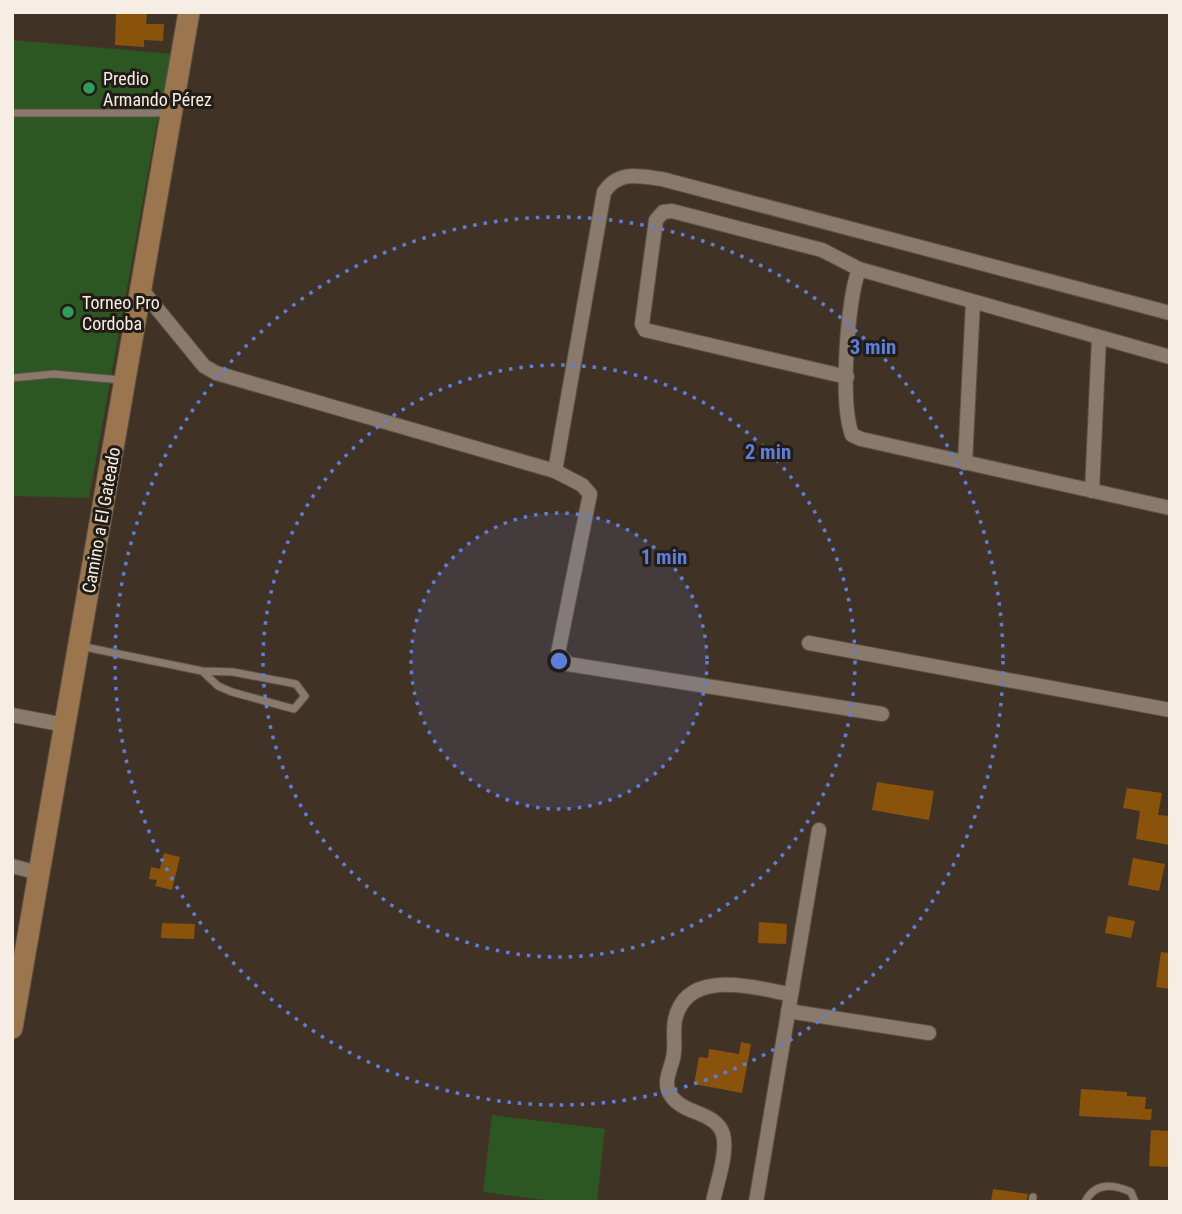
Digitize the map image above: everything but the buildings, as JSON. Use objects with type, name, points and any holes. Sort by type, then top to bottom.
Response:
[{"type":"street","name":"Camino a El Gateado","points":[[12,1028],[189,12]]},
{"type":"street","points":[[555,471],[604,192],[612,180],[622,175],[662,179],[1170,313]]},
{"type":"street","points":[[847,377],[645,330],[642,324],[656,220],[663,212],[672,211],[822,250],[859,269],[1170,357]]},
{"type":"street","points":[[859,269],[852,290],[847,377],[847,421],[852,435],[1170,508]]},
{"type":"street","points":[[141,289],[204,366],[216,373],[555,471],[582,485],[590,494],[558,653],[563,661],[882,714]]},
{"type":"street","points":[[965,463],[973,302]]},
{"type":"street","points":[[1092,491],[1099,338]]},
{"type":"street","points":[[809,643],[1170,710]]},
{"type":"street","points":[[12,715],[65,725]]},
{"type":"street","points":[[756,1202],[819,830]]},
{"type":"street","points":[[12,866],[39,873]]},
{"type":"street","points":[[713,1202],[724,1136],[720,1127],[673,1099],[667,1087],[674,1056],[674,1021],[680,1005],[691,993],[709,985],[736,985],[790,994]]},
{"type":"street","points":[[788,1011],[929,1033]]},
{"type":"lane","points":[[12,113],[172,113]]},
{"type":"lane","points":[[12,378],[54,374],[125,381]]},
{"type":"lane","points":[[79,646],[202,671],[233,672],[296,684],[305,696],[294,709],[232,692],[218,686],[202,671]]},
{"type":"lane","points":[[1085,1202],[1090,1192],[1099,1187],[1116,1185],[1130,1192],[1135,1202]]},
{"type":"green space","name":"Torneo Pro Cordoba","points":[[12,40],[173,54],[156,128],[89,498],[12,496]]},
{"type":"green space","points":[[492,1115],[605,1129],[597,1202],[562,1202],[483,1192]]},
{"type":"place","name":"Predio Armando Pérez","points":[[89,88]]},
{"type":"place","name":"Torneo Pro Cordoba","points":[[68,312]]}]
